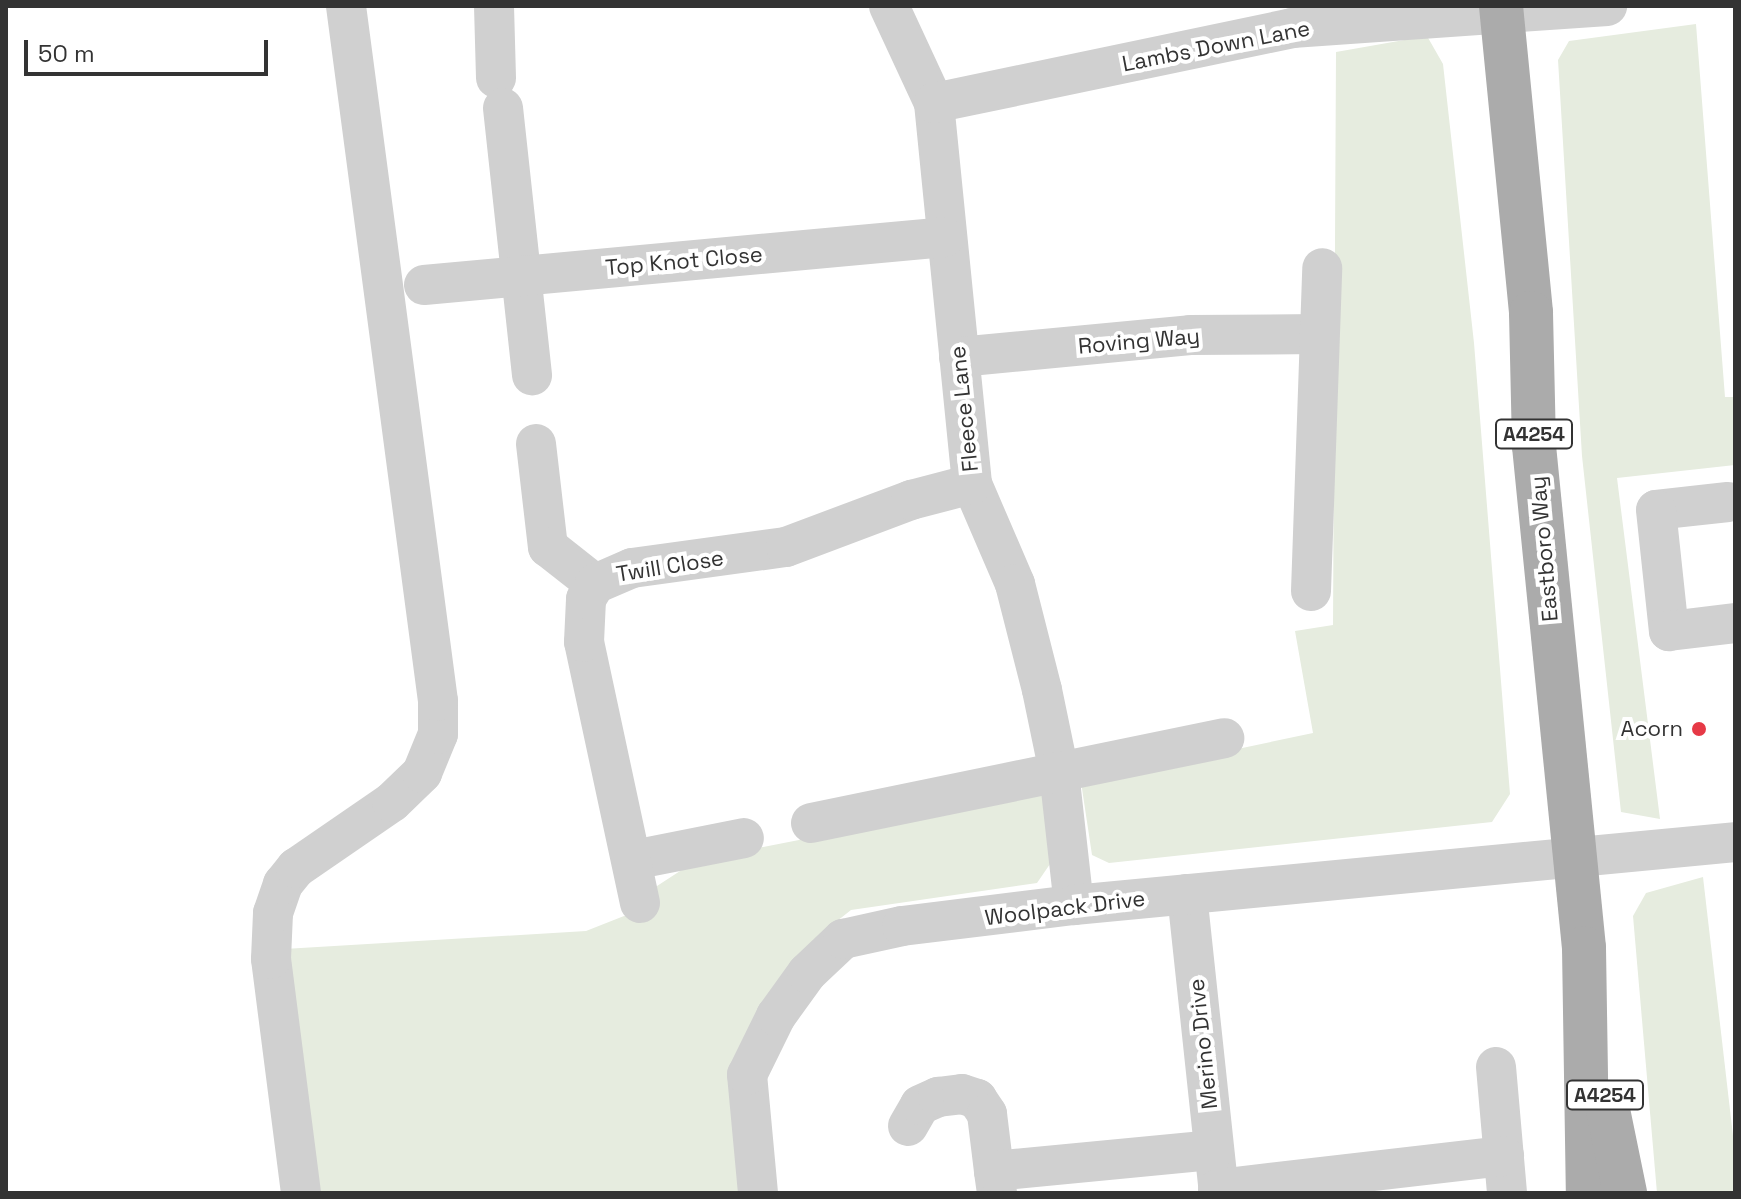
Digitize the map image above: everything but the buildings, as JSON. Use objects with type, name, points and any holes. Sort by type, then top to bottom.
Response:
[{"type":"main road","name":"Eastboro Way","points":[[1501,10],[1531,313],[1534,446],[1586,997]]},
{"type":"main road","name":"A4254","points":[[1586,997],[1588,1193]]},
{"type":"main road","name":"A4254","points":[[1586,997],[1625,1193]]},
{"type":"street","points":[[301,1193],[271,959],[273,913],[283,884],[296,868],[392,802],[422,773],[438,734],[346,6]]},
{"type":"street","points":[[494,6],[500,93],[532,375]]},
{"type":"street","name":"Fleece Lane","points":[[889,6],[934,103],[972,484],[1015,584],[1059,772],[1074,905]]},
{"type":"street","name":"Lambs Down Lane","points":[[934,103],[1292,28],[1501,10],[1607,6]]},
{"type":"street","name":"Top Knot Close","points":[[424,285],[945,237]]},
{"type":"street","points":[[1311,591],[1322,268]]},
{"type":"street","name":"Roving Way","points":[[959,357],[1190,335],[1319,334]]},
{"type":"street","points":[[536,444],[548,547],[595,584]]},
{"type":"street","name":"Twill Close","points":[[640,903],[584,642],[586,599],[595,584],[632,568],[786,547],[911,500],[972,484]]},
{"type":"street","points":[[1728,502],[1656,510],[1669,631],[1735,623]]},
{"type":"street","points":[[811,823],[1224,738]]},
{"type":"street","points":[[633,860],[744,838]]},
{"type":"street","name":"Woolpack Drive","points":[[758,1193],[747,1075],[765,1031],[807,973],[843,939],[902,926],[1074,905],[1573,855],[1735,842]]},
{"type":"street","name":"Merino Drive","points":[[1187,894],[1218,1191]]},
{"type":"street","points":[[1218,1191],[1505,1175],[1496,1067]]},
{"type":"street","points":[[908,1126],[920,1105],[938,1097],[962,1094],[977,1099],[987,1114],[996,1182],[1214,1150]]},
{"type":"shaded area","points":[[1696,24],[1725,397],[1735,397],[1735,465],[1617,478],[1660,819],[1621,812],[1582,456],[1558,60],[1569,41]]},
{"type":"shaded area","points":[[1427,36],[1443,64],[1474,343],[1510,794],[1492,822],[1109,863],[1092,855],[1081,782],[1313,733],[1295,631],[1333,625],[1336,52]]},
{"type":"shaded area","points":[[1044,792],[1050,864],[1037,883],[851,910],[827,929],[752,1023],[748,1193],[318,1193],[284,949],[586,931],[624,916],[654,913],[657,886],[697,860]]},
{"type":"shaded area","points":[[1703,877],[1735,1153],[1735,1193],[1657,1193],[1633,916],[1646,893]]},
{"type":"place","name":"Acorn","points":[[1699,729]]}]
